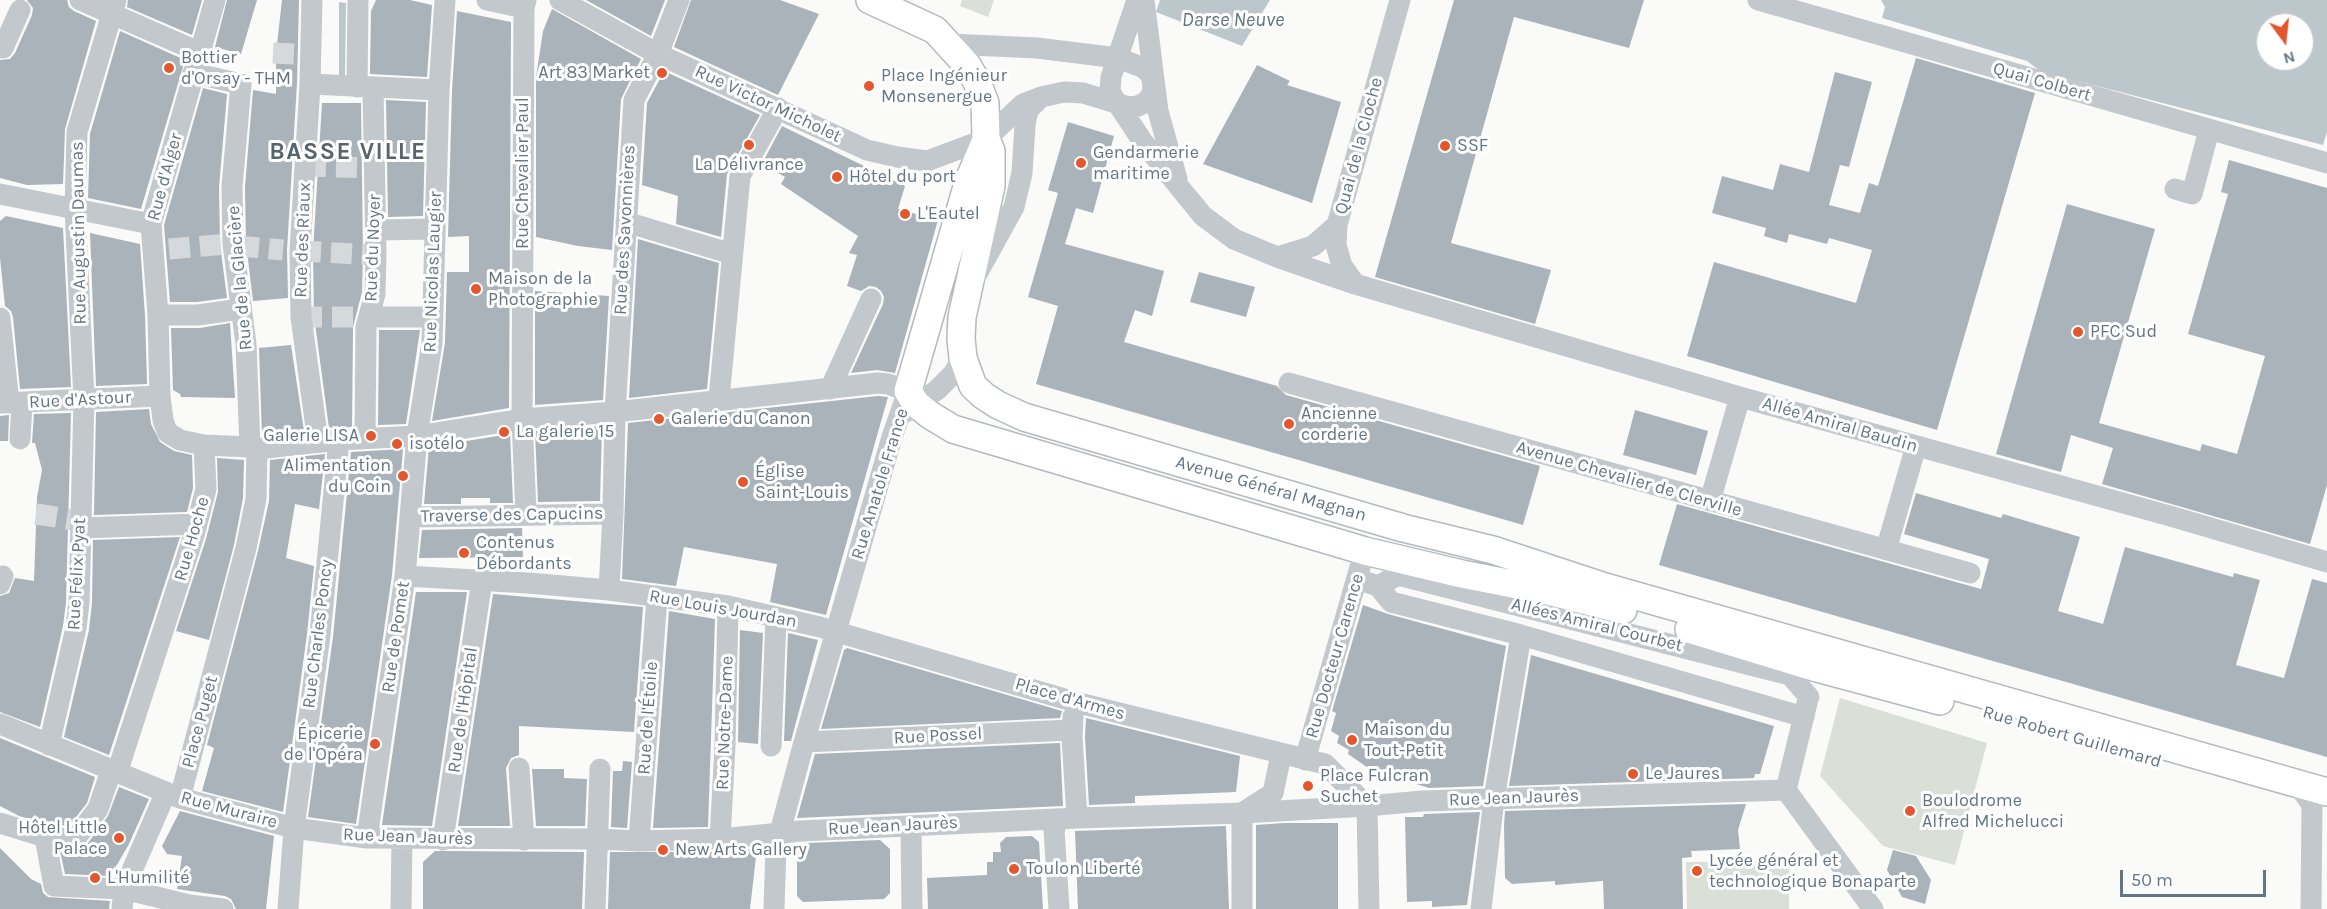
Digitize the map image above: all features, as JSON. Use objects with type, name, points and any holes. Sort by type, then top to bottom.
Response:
[{"type":"main road","name":"Avenue Général Magnan","points":[[870,0],[935,30],[967,65],[985,103],[986,139],[991,151],[991,186],[962,317],[963,357],[973,386],[991,400],[1024,417],[1403,528],[1493,550],[1605,587],[1769,632],[1820,658]]},
{"type":"main road","name":"Rue Anatole France","points":[[908,404],[969,180],[986,139]]},
{"type":"main road","name":"Avenue Général Magnan","points":[[908,404],[953,429],[1365,551],[1548,591],[1820,658]]},
{"type":"main road","name":"Rue Robert Guillemard","points":[[1820,658],[1941,682],[2296,782],[2323,801]]},
{"type":"main road","name":"Rue Robert Guillemard","points":[[1820,658],[2023,723],[2323,801]]},
{"type":"street","points":[[80,0],[113,7],[199,52]]},
{"type":"street","name":"Rue d'Alger","points":[[204,445],[180,440],[167,432],[163,420],[160,396],[159,315],[161,250],[151,224],[215,0]]},
{"type":"street","name":"Rue des Riaux","points":[[312,0],[310,84],[297,251],[301,317],[329,441]]},
{"type":"street","name":"Rue du Noyer","points":[[358,0],[376,230],[375,294],[366,327],[365,438]]},
{"type":"street","name":"Rue Nicolas Laugier","points":[[417,436],[432,344],[439,90],[445,0]]},
{"type":"street","points":[[487,0],[525,4]]},
{"type":"street","name":"Rue Victor Micholet","points":[[560,0],[658,54],[867,150],[927,161],[986,139]]},
{"type":"street","name":"Rue des Savonnières","points":[[609,590],[615,412],[634,100],[658,54],[680,0]]},
{"type":"street","points":[[1120,104],[1110,92],[1121,66],[1137,0]]},
{"type":"street","points":[[1144,0],[1158,111],[1180,188]]},
{"type":"street","name":"Quai de la Cloche","points":[[1277,257],[1313,246],[1337,225],[1400,0]]},
{"type":"street","name":"Quai Colbert","points":[[1758,0],[2327,163]]},
{"type":"street","name":"Rue Chevalier Paul","points":[[525,4],[522,419],[526,514]]},
{"type":"street","name":"Rue Augustin Daumas","points":[[84,400],[75,209],[77,132],[113,7]]},
{"type":"street","points":[[3,48],[20,10]]},
{"type":"street","points":[[949,44],[1037,48],[1082,53],[1121,66],[1144,68],[1151,75],[1154,85],[1152,94],[1146,102],[1138,106],[1129,107],[1076,93],[1041,97],[1023,104],[986,139]]},
{"type":"street","name":"Rue de la Glacière","points":[[193,73],[241,84],[232,187],[233,245],[246,344],[254,448]]},
{"type":"street","points":[[310,84],[439,90]]},
{"type":"street","points":[[968,291],[1014,207],[1022,173],[1028,110],[1041,97]]},
{"type":"street","name":"Allée Amiral Baudin","points":[[1120,104],[1143,142],[1203,216],[1234,239],[1277,257],[1354,284],[1740,397],[2327,562]]},
{"type":"street","points":[[719,399],[740,176],[778,108]]},
{"type":"street","points":[[2175,189],[2192,194],[2209,130]]},
{"type":"street","points":[[0,194],[151,224]]},
{"type":"street","points":[[626,222],[732,254]]},
{"type":"street","points":[[1337,225],[1336,245],[1342,266],[1354,284]]},
{"type":"street","points":[[376,230],[435,229]]},
{"type":"street","points":[[830,389],[871,299]]},
{"type":"street","points":[[159,315],[198,315],[241,309]]},
{"type":"street","points":[[369,317],[433,317]]},
{"type":"street","points":[[0,318],[10,403],[20,440]]},
{"type":"street","points":[[204,445],[254,448],[365,438],[417,436],[522,419],[615,412],[878,383],[888,384],[908,404],[937,390],[953,374],[963,357]]},
{"type":"street","name":"Avenue Chevalier de Clerville","points":[[1289,383],[1970,573]]},
{"type":"street","name":"Rue d'Astour","points":[[10,403],[160,396]]},
{"type":"street","points":[[1710,501],[1740,397]]},
{"type":"street","name":"Rue Félix Pyat","points":[[49,745],[76,628],[79,603],[84,400]]},
{"type":"street","name":"Rue Anatole France","points":[[774,909],[776,847],[837,631],[908,404]]},
{"type":"street","name":"Rue de Pomet","points":[[368,838],[405,576],[417,436]]},
{"type":"street","name":"Rue Charles Poncy","points":[[288,909],[294,828],[320,635],[329,441]]},
{"type":"street","name":"Rue Hoche","points":[[114,772],[164,632],[197,524],[206,489],[204,445]]},
{"type":"street","points":[[1886,550],[1916,446]]},
{"type":"street","name":"Place Puget","points":[[123,899],[173,795],[220,646],[246,548],[256,499],[254,448]]},
{"type":"street","name":"Traverse des Capucins","points":[[411,517],[613,514]]},
{"type":"street","points":[[81,528],[197,524]]},
{"type":"street","name":"Avenue Général Magnan","points":[[1365,551],[1386,546],[1488,567],[1605,587]]},
{"type":"street","name":"Rue Docteur Carence","points":[[1305,760],[1365,551]]},
{"type":"street","name":"Allées Amiral Courbet","points":[[1378,586],[1398,574],[1790,675],[1806,707]]},
{"type":"street","name":"Rue Louis Jourdan","points":[[405,576],[609,590],[657,596],[728,606],[837,631]]},
{"type":"street","name":"Allées Amiral Courbet","points":[[1357,579],[1378,586],[1391,602],[1806,707]]},
{"type":"street","name":"Rue de l'Hôpital","points":[[443,840],[482,580]]},
{"type":"street","name":"Rue de l'Étoile","points":[[639,841],[657,596]]},
{"type":"street","name":"Rue Notre-Dame","points":[[720,839],[725,746],[728,606]]},
{"type":"street","points":[[771,746],[776,618]]},
{"type":"street","name":"Place d'Armes","points":[[837,631],[1075,702],[1305,760]]},
{"type":"street","points":[[1481,909],[1494,798],[1521,635]]},
{"type":"street","points":[[1820,658],[1786,790],[1873,909]]},
{"type":"street","points":[[1059,909],[1054,830],[1068,818],[1071,730],[1075,702]]},
{"type":"street","name":"Rue Muraire","points":[[0,724],[173,795],[294,828]]},
{"type":"street","name":"Rue Possel","points":[[805,741],[1071,730]]},
{"type":"street","points":[[1242,909],[1242,813],[1273,793],[1281,755]]},
{"type":"street","points":[[1305,760],[1325,764],[1367,806],[1369,909]]},
{"type":"street","points":[[519,768],[524,840]]},
{"type":"street","points":[[595,909],[600,769]]},
{"type":"street","points":[[0,823],[45,837],[75,839],[98,809],[114,772]]},
{"type":"street","name":"Rue Jean Jaurès","points":[[294,828],[368,838],[402,839],[639,841],[720,839],[780,832],[1068,818],[1242,813],[1422,801],[1786,790]]},
{"type":"street","points":[[2311,909],[2323,801]]},
{"type":"street","points":[[911,826],[912,909]]},
{"type":"street","points":[[45,837],[54,886],[123,899],[223,909]]},
{"type":"street","points":[[401,909],[402,839]]},
{"type":"shaded area","points":[[962,0],[994,0],[988,17],[960,6]]},
{"type":"shaded area","name":"Boulodrome Alfred Michelucci","points":[[1840,698],[1987,743],[1955,865],[1883,846],[1820,776]]},
{"type":"shaded area","points":[[1789,861],[1789,909],[1687,909],[1686,862]]},
{"type":"water","name":"Darse Neuve","points":[[1160,0],[1270,0],[1242,46],[1156,12]]},
{"type":"water","points":[[1881,0],[2327,0],[2327,132],[2323,145],[2040,71],[2027,61],[1882,18],[1885,7]]},
{"type":"water","points":[[339,2],[346,3],[345,75],[339,75]]},
{"type":"building","points":[[27,0],[67,0],[69,7],[74,11],[96,21],[65,129],[63,184],[27,185],[0,178],[0,60],[10,59],[15,53],[32,15],[33,8]]},
{"type":"building","points":[[128,0],[202,0],[192,35],[127,7]]},
{"type":"building","points":[[227,0],[257,0],[241,54],[215,47]]},
{"type":"building","points":[[282,0],[299,0],[297,83],[287,250],[288,298],[253,301],[246,243],[245,187],[253,90],[276,94],[276,53]]},
{"type":"building","points":[[376,0],[410,0],[432,5],[427,77],[370,74],[371,11]]},
{"type":"building","points":[[586,0],[665,0],[651,36]]},
{"type":"building","points":[[691,0],[780,0],[819,14],[778,95],[674,47]]},
{"type":"building","name":"SSF","points":[[1454,0],[1644,0],[1629,48],[1514,17],[1451,243],[1551,270],[1535,324],[1375,277]]},
{"type":"building","points":[[552,9],[641,59],[621,99],[612,250],[536,237],[536,77],[543,31]]},
{"type":"building","points":[[457,11],[511,22],[509,408],[432,421],[445,343],[447,272],[469,272],[469,236],[448,237],[452,91]]},
{"type":"building","points":[[120,31],[185,60],[141,209],[88,198],[90,134]]},
{"type":"building","points":[[1916,58],[2035,93],[1937,430],[1687,356],[1714,262],[1856,303],[1872,250],[1829,238],[1827,244],[1789,234],[1787,243],[1764,236],[1766,228],[1712,213],[1722,176],[1773,190],[1780,164],[1809,172],[1835,72],[1872,82],[1849,167],[1840,165],[1829,205],[1860,213],[1869,183],[1878,186]]},
{"type":"building","points":[[1257,65],[1290,81],[1287,85],[1341,102],[1312,203],[1203,164]]},
{"type":"building","points":[[664,71],[760,115],[727,174],[721,237],[676,224],[678,196],[642,185],[647,103]]},
{"type":"building","points":[[203,88],[227,94],[219,187],[220,244],[227,298],[197,302],[170,302],[164,225]]},
{"type":"building","points":[[386,100],[426,102],[423,216],[388,217]]},
{"type":"building","points":[[322,103],[361,103],[362,292],[353,327],[352,427],[329,428],[314,316],[313,251]]},
{"type":"building","name":"Ancienne corderie","points":[[1068,122],[1114,136],[1093,213],[1076,208],[1065,244],[1164,271],[1152,316],[1135,310],[1124,342],[1277,386],[1286,395],[1540,466],[1523,525],[1036,384],[1058,306],[1028,297],[1058,193],[1048,190]]},
{"type":"building","points":[[782,126],[905,186],[898,209],[938,220],[895,373],[877,370],[851,373],[883,304],[884,297],[876,287],[869,286],[861,291],[847,286],[857,255],[849,253],[858,236],[781,184],[785,177],[773,170],[776,164],[765,158]]},
{"type":"building","points":[[2229,160],[2327,188],[2327,485],[2310,544],[2102,484],[2113,448],[2071,435],[2061,472],[1996,454],[2067,204],[2155,229],[2099,423],[2200,451],[2202,444],[2237,454],[2265,356],[2188,334],[2228,194],[2221,192]]},
{"type":"building","points":[[6,216],[63,228],[71,387],[20,389],[13,317],[11,311],[5,306],[0,258],[0,221]]},
{"type":"building","points":[[90,233],[140,244],[147,384],[96,386]]},
{"type":"building","points":[[638,239],[719,263],[707,389],[629,398]]},
{"type":"building","points":[[1199,272],[1255,287],[1246,317],[1190,302]]},
{"type":"building","points":[[535,291],[609,296],[603,400],[535,405]]},
{"type":"building","points":[[230,323],[235,398],[181,397],[173,390],[171,328],[200,328]]},
{"type":"building","points":[[379,330],[420,330],[406,424],[378,425]]},
{"type":"building","points":[[291,345],[304,431],[262,436],[259,348]]},
{"type":"building","points":[[878,396],[888,397],[826,615],[770,602],[777,564],[684,547],[676,586],[622,579],[628,423]]},
{"type":"building","points":[[149,409],[151,424],[160,442],[174,451],[192,455],[193,488],[187,512],[94,515],[96,412]]},
{"type":"building","points":[[1635,410],[1708,431],[1696,475],[1623,455]]},
{"type":"building","points":[[71,413],[66,602],[63,626],[40,727],[0,712],[0,596],[9,593],[15,578],[34,581],[37,497],[42,470],[35,443],[32,443],[34,414]]},
{"type":"building","points":[[9,415],[8,441],[0,441],[0,416]]},
{"type":"building","points":[[602,426],[600,501],[538,502],[535,431]]},
{"type":"building","points":[[510,434],[513,503],[490,503],[490,498],[461,498],[461,504],[424,504],[429,447]]},
{"type":"building","points":[[403,449],[392,575],[356,824],[308,817],[333,637],[351,452]]},
{"type":"building","points":[[325,454],[319,509],[295,504],[286,558],[314,566],[283,812],[202,791],[214,748],[207,745],[258,551],[269,501],[270,460]]},
{"type":"building","points":[[217,458],[244,460],[243,498],[234,545],[209,640],[176,631],[206,539],[218,492]]},
{"type":"building","points":[[1916,493],[2001,518],[2003,514],[2080,537],[2058,611],[2103,624],[2125,547],[2233,577],[2234,573],[2260,580],[2236,665],[2284,678],[2312,579],[2327,583],[2327,757],[1659,565],[1677,504],[1981,589],[1989,559],[1904,534]]},
{"type":"building","points":[[522,528],[523,557],[419,558],[422,530]]},
{"type":"building","points":[[180,537],[109,755],[64,737],[89,630],[93,540]]},
{"type":"building","points":[[416,592],[467,592],[432,826],[382,825]]},
{"type":"building","points":[[493,594],[643,607],[634,732],[519,726],[519,755],[511,758],[506,768],[510,826],[458,826]]},
{"type":"building","points":[[1363,605],[1506,646],[1483,786],[1429,788],[1371,770],[1348,754],[1349,750],[1337,743],[1339,736],[1331,731],[1336,713],[1332,711]]},
{"type":"building","points":[[669,611],[715,619],[708,827],[653,828]]},
{"type":"building","points":[[740,630],[763,633],[758,744],[738,742]]},
{"type":"building","points":[[788,633],[818,640],[791,741],[784,741]]},
{"type":"building","points":[[847,648],[1062,711],[1060,718],[821,729],[844,650]]},
{"type":"building","points":[[1531,655],[1774,726],[1760,774],[1755,774],[1754,778],[1509,786]]},
{"type":"building","points":[[1086,718],[1240,756],[1236,792],[1135,796],[1135,803],[1089,805]]},
{"type":"building","points":[[0,738],[95,777],[87,803],[69,826],[47,824],[19,816],[0,806]]},
{"type":"building","points":[[1060,743],[1063,806],[797,818],[815,754]]},
{"type":"building","points":[[623,761],[632,762],[627,828],[611,827],[613,771],[622,771]]},
{"type":"building","points":[[532,769],[564,769],[564,778],[587,779],[585,826],[536,826]]},
{"type":"building","points":[[119,787],[149,799],[118,863],[109,876],[65,874],[60,851],[75,852],[85,847],[108,816]]},
{"type":"building","points":[[1746,804],[1738,830],[1740,849],[1691,851],[1692,857],[1682,858],[1683,909],[1604,909],[1603,881],[1555,885],[1555,881],[1512,884],[1505,878],[1505,811]]},
{"type":"building","points":[[180,811],[274,836],[266,909],[236,909],[231,899],[225,896],[177,889],[182,856],[167,854],[162,846]]},
{"type":"building","points":[[1480,812],[1467,905],[1432,907],[1432,901],[1407,902],[1405,817]]},
{"type":"building","points":[[1338,823],[1338,909],[1256,909],[1256,825]]},
{"type":"building","points":[[1226,826],[1229,909],[1078,909],[1075,831]]},
{"type":"building","name":"Toulon Liberté","points":[[1032,836],[1039,842],[1043,909],[928,909],[927,878],[987,875],[987,862],[993,862],[993,852],[1001,852],[1000,843],[1006,837]]},
{"type":"building","points":[[880,840],[890,849],[890,893],[884,899],[803,902],[797,896],[797,854],[807,843]]},
{"type":"building","points":[[0,848],[31,879],[41,884],[43,893],[48,897],[110,901],[109,909],[0,909]]},
{"type":"building","points":[[757,848],[750,909],[608,909],[610,852],[720,852]]},
{"type":"building","points":[[1893,850],[1916,856],[1931,880],[1925,904],[1902,897],[1887,870]]},
{"type":"building","points":[[435,851],[584,852],[582,909],[423,909],[423,862]]},
{"type":"tunnel","points":[[273,53],[311,55]]},
{"type":"tunnel","points":[[305,166],[375,168]]},
{"type":"tunnel","points":[[169,249],[228,244]]},
{"type":"tunnel","points":[[238,246],[283,250]]},
{"type":"tunnel","points":[[300,251],[376,255]]},
{"type":"tunnel","points":[[301,317],[369,317]]},
{"type":"tunnel","points":[[36,514],[81,521]]},
{"type":"place","name":"Bottier d'Orsay - THM","points":[[169,68]]},
{"type":"place","name":"Art 83 Market","points":[[662,73]]},
{"type":"place","name":"Place Ingénieur Monsenergue","points":[[869,86]]},
{"type":"place","name":"La Délivrance","points":[[749,145]]},
{"type":"place","name":"SSF","points":[[1445,146]]},
{"type":"place","name":"Gendarmerie maritime","points":[[1081,163]]},
{"type":"place","name":"Hôtel du port","points":[[837,177]]},
{"type":"place","name":"L'Eautel","points":[[905,214]]},
{"type":"place","name":"Maison de la Photographie","points":[[476,289]]},
{"type":"place","name":"PFC Sud","points":[[2078,332]]},
{"type":"place","name":"Galerie du Canon","points":[[659,419]]},
{"type":"place","name":"Ancienne corderie","points":[[1289,424]]},
{"type":"place","name":"La galerie 15","points":[[504,432]]},
{"type":"place","name":"Galerie LISA","points":[[371,436]]},
{"type":"place","name":"isotélo","points":[[397,444]]},
{"type":"place","name":"Alimentation du Coin","points":[[403,476]]},
{"type":"place","name":"Église Saint-Louis","points":[[743,482]]},
{"type":"place","name":"Contenus Débordants","points":[[464,553]]},
{"type":"place","name":"Maison du Tout-Petit","points":[[1352,740]]},
{"type":"place","name":"Épicerie de l'Opéra","points":[[375,744]]},
{"type":"place","name":"Le Jaures","points":[[1633,774]]},
{"type":"place","name":"Place Fulcran Suchet","points":[[1308,786]]},
{"type":"place","name":"Boulodrome Alfred Michelucci","points":[[1910,811]]},
{"type":"place","name":"Hôtel Little Palace","points":[[119,838]]},
{"type":"place","name":"New Arts Gallery","points":[[663,850]]},
{"type":"place","name":"Toulon Liberté","points":[[1014,869]]},
{"type":"place","name":"Lycée général et technologique Bonaparte","points":[[1697,871]]},
{"type":"place","name":"L'Humilité","points":[[95,878]]},
{"type":"district","name":"BASSE VILLE","points":[[348,152]]}]
